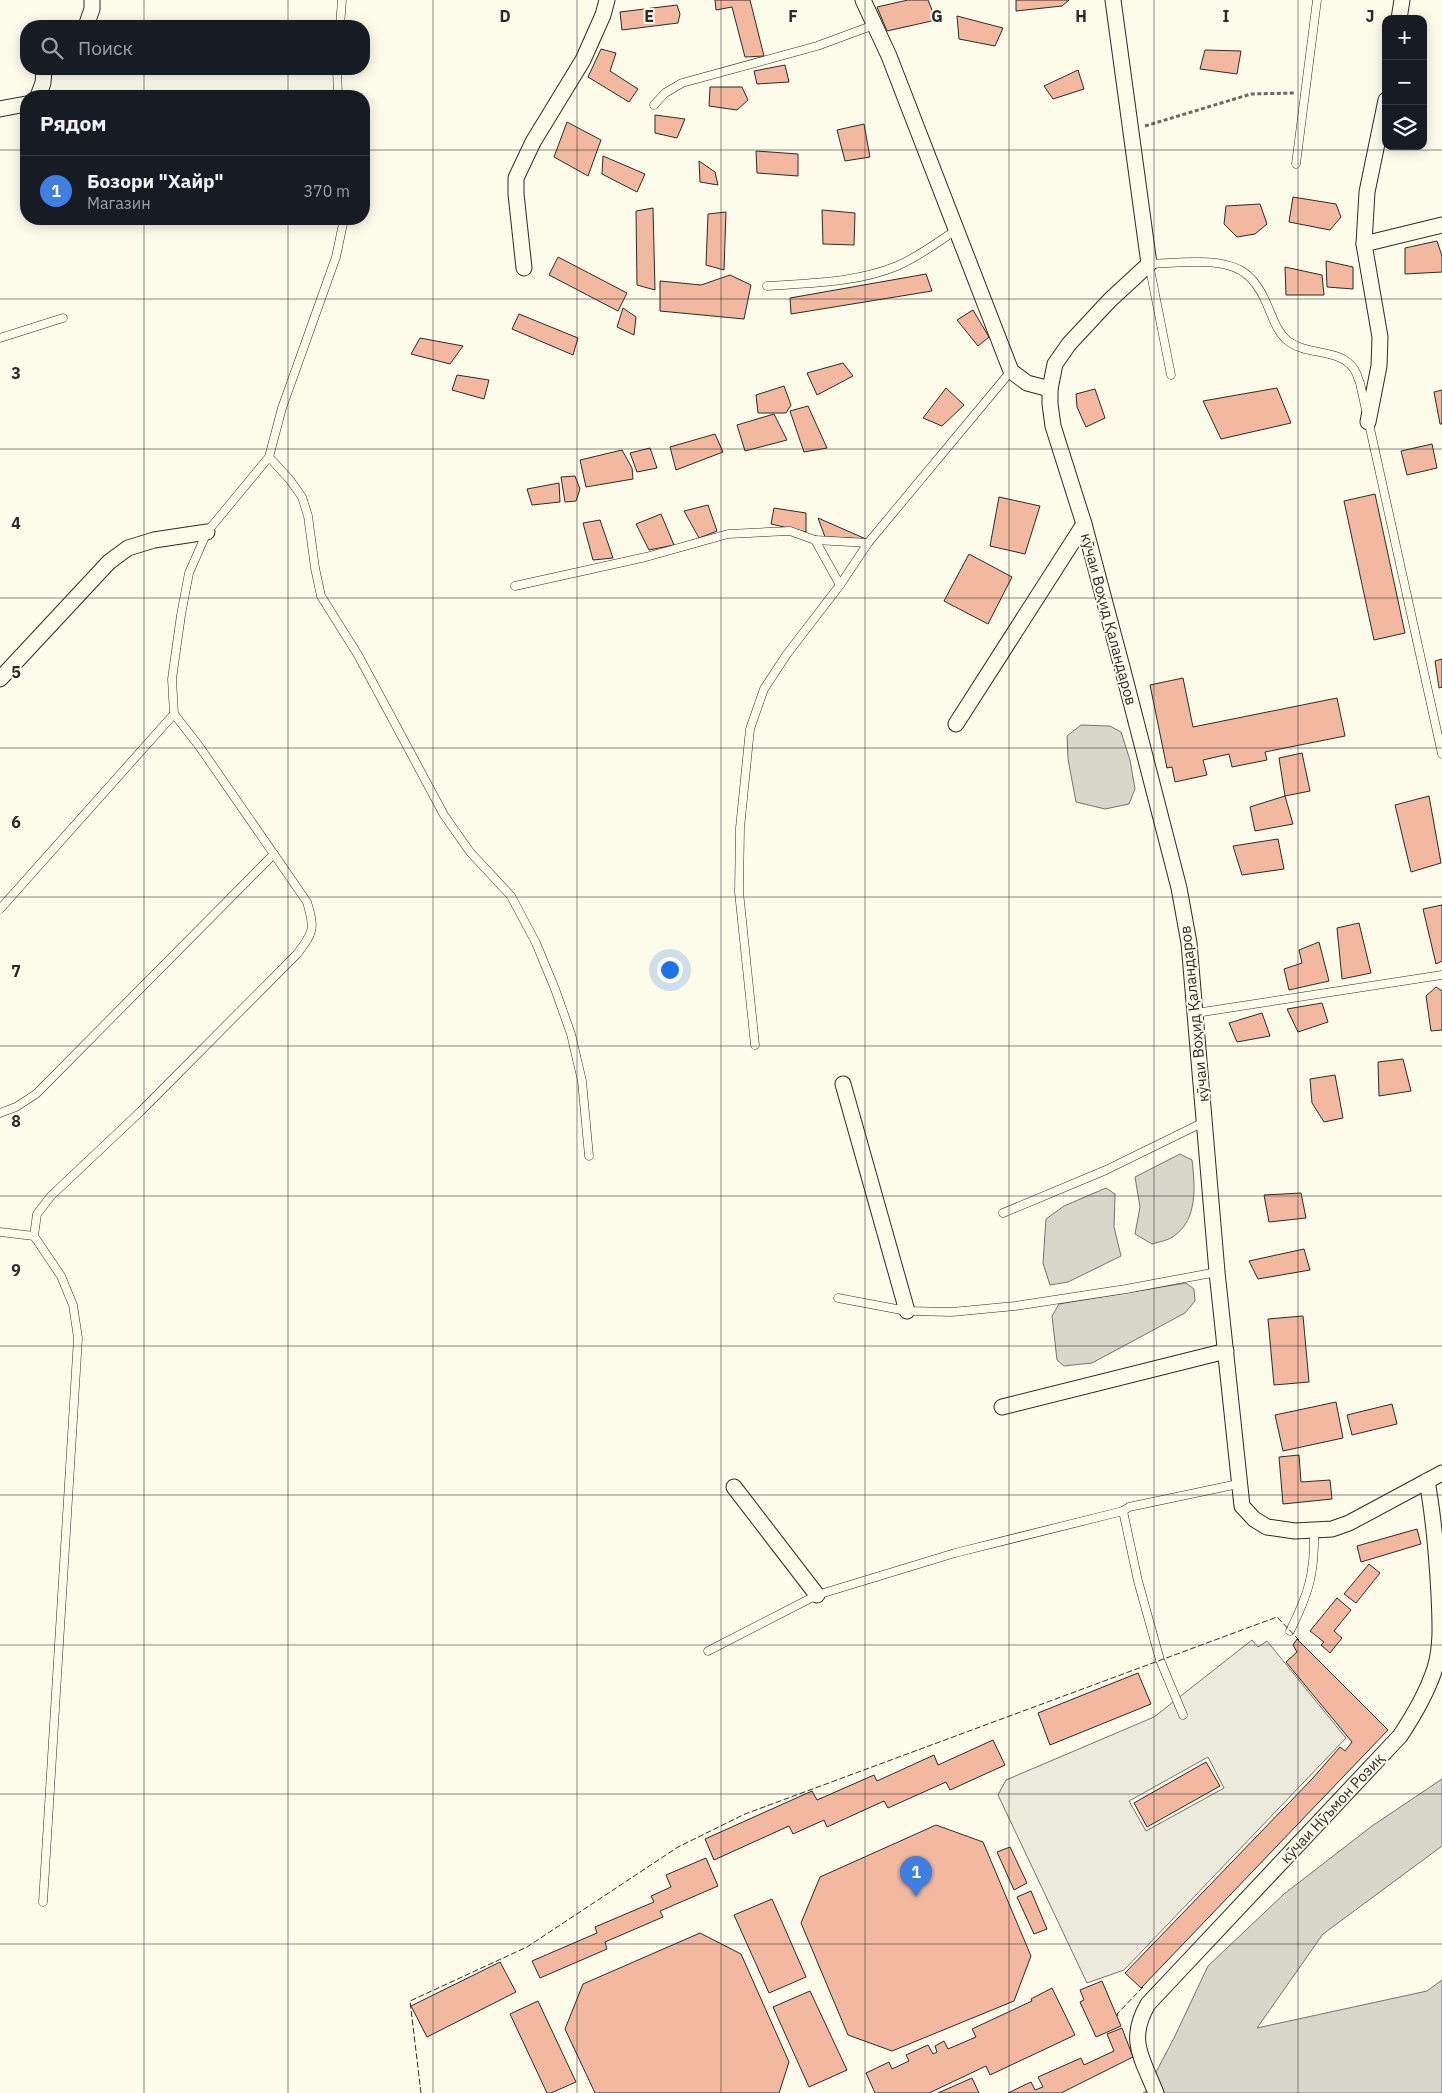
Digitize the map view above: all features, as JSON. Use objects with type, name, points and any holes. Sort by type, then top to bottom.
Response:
[{"type":"street","points":[[88,20],[92,9],[92,0]]},
{"type":"street","points":[[524,268],[516,178],[533,142],[583,60],[603,15],[607,0]]},
{"type":"street","points":[[863,0],[889,56],[1011,371],[1027,384],[1050,389]]},
{"type":"street","points":[[1113,0],[1149,264]]},
{"type":"street","points":[[1400,15],[1402,0]]},
{"type":"street","points":[[40,90],[44,75]]},
{"type":"street","points":[[0,109],[20,105]]},
{"type":"street","points":[[1368,422],[1379,366],[1380,337],[1364,244],[1367,192],[1385,105]]},
{"type":"street","points":[[1364,244],[1442,225]]},
{"type":"street","name":"кӯчаи Воҳид Қаландаров","points":[[1149,264],[1110,300],[1068,344],[1055,364],[1050,389],[1053,426],[1084,524],[1179,888],[1189,942],[1217,1272],[1238,1484],[1242,1506],[1254,1519],[1267,1527],[1295,1531],[1332,1529],[1349,1523],[1442,1473]]},
{"type":"street","points":[[956,724],[1084,524]]},
{"type":"street","points":[[0,679],[109,562],[128,548],[154,540],[207,532]]},
{"type":"street","points":[[842,1084],[907,1311]]},
{"type":"street","points":[[1002,1407],[1226,1351]]},
{"type":"street","name":"кӯчаи Нӯъмон Розиқ","points":[[1156,2093],[1137,2038],[1137,2027],[1148,2004],[1400,1736],[1420,1704],[1435,1666],[1441,1626],[1437,1551],[1427,1481]]},
{"type":"street","points":[[734,1487],[817,1595]]},
{"type":"lane","points":[[340,20],[342,0]]},
{"type":"lane","points":[[1296,164],[1317,0]]},
{"type":"lane","points":[[654,105],[664,93],[682,83],[817,46],[874,25]]},
{"type":"lane","points":[[337,75],[338,90]]},
{"type":"lane","points":[[43,1902],[78,1338],[73,1305],[60,1276],[34,1236],[37,1214],[51,1196],[141,1111],[297,954],[308,940],[314,924],[306,902],[274,854],[199,746],[174,714],[172,679],[189,573],[207,532],[269,457],[282,408],[336,257],[343,225]]},
{"type":"lane","points":[[767,286],[866,276],[897,266],[929,249],[956,230]]},
{"type":"lane","points":[[1171,375],[1149,264],[1201,261],[1227,265],[1246,274],[1263,295],[1280,332],[1288,342],[1302,348],[1335,356],[1345,361],[1354,369],[1360,383],[1442,754]]},
{"type":"lane","points":[[0,338],[62,318]]},
{"type":"lane","points":[[755,1045],[739,892],[740,828],[750,729],[764,689],[786,654],[840,585],[868,543],[1011,371]]},
{"type":"lane","points":[[269,457],[290,480],[302,497],[308,516],[321,596],[358,655],[444,815],[470,852],[511,896],[536,943],[571,1034],[582,1081],[589,1156]]},
{"type":"lane","points":[[515,586],[646,557],[728,534],[790,531],[815,540],[868,543]]},
{"type":"lane","points":[[815,540],[840,585]]},
{"type":"lane","points":[[0,909],[174,714]]},
{"type":"lane","points":[[0,1113],[16,1107],[36,1094],[274,854]]},
{"type":"lane","points":[[1196,1013],[1442,975]]},
{"type":"lane","points":[[1003,1213],[1106,1170],[1204,1122]]},
{"type":"lane","points":[[0,1232],[34,1236]]},
{"type":"lane","points":[[838,1298],[907,1311],[952,1312],[1015,1306],[1126,1289],[1217,1272]]},
{"type":"lane","points":[[708,1651],[817,1595],[955,1553],[1124,1511],[1128,1507],[1238,1484]]},
{"type":"lane","points":[[1124,1511],[1138,1581],[1160,1660],[1183,1715]]},
{"type":"lane","points":[[1290,1630],[1310,1585],[1314,1559],[1314,1531]]},
{"type":"path","points":[[1130,130],[1251,94],[1304,92]]},
{"type":"shaded area","points":[[1081,725],[1110,726],[1121,732],[1130,760],[1135,789],[1129,804],[1105,809],[1076,802],[1068,759],[1067,736]]},
{"type":"shaded area","points":[[1180,1154],[1192,1160],[1194,1191],[1191,1211],[1182,1229],[1174,1236],[1152,1244],[1135,1234],[1140,1207],[1135,1177]]},
{"type":"shaded area","points":[[1106,1188],[1115,1194],[1114,1227],[1121,1256],[1068,1282],[1050,1285],[1043,1263],[1046,1219],[1064,1206]]},
{"type":"shaded area","points":[[1186,1283],[1194,1289],[1195,1301],[1185,1313],[1092,1363],[1064,1366],[1057,1360],[1052,1316],[1059,1304]]},
{"type":"shaded area","points":[[1252,1640],[1258,1647],[1267,1641],[1346,1738],[1124,1970],[1087,1983],[998,1795],[1006,1780],[1154,1717]],"holes":[[[1208,1757],[1224,1788],[1146,1831],[1129,1801]]]},
{"type":"shaded area","points":[[1442,1779],[1442,1846],[1323,1934],[1257,2028],[1427,1991],[1442,1980],[1442,2093],[1143,2093],[1146,2091],[1174,2038],[1208,1966],[1284,1894],[1372,1826]]},
{"type":"building","points":[[715,0],[750,0],[764,56],[745,57],[732,7],[716,10]]},
{"type":"building","points":[[908,0],[928,0],[936,20],[887,31],[877,7]]},
{"type":"building","points":[[1016,0],[1069,0],[1062,6],[1016,11]]},
{"type":"building","points":[[677,5],[680,14],[678,23],[622,30],[620,12]]},
{"type":"building","points":[[957,16],[1003,28],[995,46],[959,39]]},
{"type":"building","points":[[601,49],[616,53],[610,71],[638,89],[629,102],[588,77]]},
{"type":"building","points":[[1205,50],[1241,51],[1237,74],[1200,69]]},
{"type":"building","points":[[785,65],[789,82],[757,84],[754,71]]},
{"type":"building","points":[[1078,70],[1084,89],[1053,99],[1044,86]]},
{"type":"building","points":[[710,87],[742,87],[748,100],[737,110],[709,106]]},
{"type":"building","points":[[655,115],[685,119],[677,138],[655,133]]},
{"type":"building","points":[[567,122],[601,140],[588,176],[554,157]]},
{"type":"building","points":[[864,124],[870,157],[845,161],[837,130]]},
{"type":"building","points":[[756,151],[798,154],[798,176],[757,173]]},
{"type":"building","points":[[603,156],[645,174],[637,192],[602,174]]},
{"type":"building","points":[[699,161],[715,172],[718,185],[700,182]]},
{"type":"building","points":[[1293,197],[1336,204],[1341,217],[1330,230],[1289,222]]},
{"type":"building","points":[[1260,204],[1267,224],[1255,234],[1237,237],[1224,224],[1226,206]]},
{"type":"building","points":[[653,208],[655,290],[637,285],[636,211]]},
{"type":"building","points":[[822,210],[855,213],[854,245],[823,244]]},
{"type":"building","points":[[726,212],[724,270],[706,265],[708,214]]},
{"type":"building","points":[[1437,241],[1442,256],[1442,272],[1405,274],[1405,248]]},
{"type":"building","points":[[558,257],[627,293],[618,311],[549,275]]},
{"type":"building","points":[[1326,261],[1353,267],[1353,289],[1327,287]]},
{"type":"building","points":[[1285,267],[1322,275],[1324,295],[1286,295]]},
{"type":"building","points":[[926,274],[932,291],[791,314],[790,298]]},
{"type":"building","points":[[730,275],[751,285],[744,319],[660,311],[660,281],[701,285]]},
{"type":"building","points":[[623,308],[636,317],[634,335],[617,327]]},
{"type":"building","points":[[973,310],[989,337],[978,346],[957,320]]},
{"type":"building","points":[[519,314],[578,338],[573,355],[512,329]]},
{"type":"building","points":[[420,338],[463,346],[450,364],[411,354]]},
{"type":"building","points":[[843,363],[853,376],[817,395],[807,373]]},
{"type":"building","points":[[457,375],[489,380],[484,399],[452,390]]},
{"type":"building","points":[[784,386],[791,405],[786,413],[758,413],[756,395]]},
{"type":"building","points":[[946,388],[964,405],[942,426],[923,418]]},
{"type":"building","points":[[1277,388],[1291,423],[1221,439],[1203,401]]},
{"type":"building","points":[[1095,389],[1105,418],[1086,427],[1077,407],[1076,394]]},
{"type":"building","points":[[1442,390],[1442,424],[1440,424],[1434,392]]},
{"type":"building","points":[[808,406],[827,448],[804,452],[790,411]]},
{"type":"building","points":[[774,414],[787,440],[745,451],[737,425]]},
{"type":"building","points":[[715,434],[723,452],[676,470],[670,447]]},
{"type":"building","points":[[1432,444],[1437,468],[1407,475],[1401,451]]},
{"type":"building","points":[[650,448],[657,468],[637,472],[630,453]]},
{"type":"building","points":[[622,450],[632,468],[633,479],[586,487],[580,460]]},
{"type":"building","points":[[575,476],[580,489],[576,501],[565,502],[561,477]]},
{"type":"building","points":[[559,483],[560,502],[532,505],[527,489]]},
{"type":"building","points":[[1375,494],[1405,633],[1374,640],[1344,501]]},
{"type":"building","points":[[999,497],[1040,506],[1025,554],[990,546]]},
{"type":"building","points":[[708,505],[717,531],[699,538],[684,511]]},
{"type":"building","points":[[774,508],[806,513],[806,532],[771,524]]},
{"type":"building","points":[[661,514],[674,545],[649,550],[636,524]]},
{"type":"building","points":[[818,518],[866,539],[825,537]]},
{"type":"building","points":[[600,520],[613,558],[593,560],[583,523]]},
{"type":"building","points":[[969,554],[1012,577],[988,624],[944,601]]},
{"type":"building","points":[[1442,659],[1442,687],[1439,688],[1435,661]]},
{"type":"building","points":[[1183,678],[1193,727],[1337,698],[1345,736],[1265,752],[1267,760],[1232,767],[1229,754],[1203,760],[1207,775],[1175,782],[1172,767],[1167,768],[1150,685]]},
{"type":"building","points":[[1302,753],[1310,791],[1285,796],[1279,758]]},
{"type":"building","points":[[1285,796],[1293,824],[1255,831],[1250,807]]},
{"type":"building","points":[[1429,796],[1441,863],[1411,872],[1395,805]]},
{"type":"building","points":[[1278,839],[1284,869],[1242,875],[1233,846]]},
{"type":"building","points":[[1442,905],[1442,961],[1436,964],[1423,909]]},
{"type":"building","points":[[1359,923],[1371,973],[1342,979],[1337,928]]},
{"type":"building","points":[[1319,942],[1329,981],[1289,990],[1284,969],[1302,963],[1299,950]]},
{"type":"building","points":[[1436,987],[1442,991],[1442,1030],[1431,1031],[1426,996]]},
{"type":"building","points":[[1322,1003],[1328,1022],[1298,1032],[1287,1009]]},
{"type":"building","points":[[1262,1013],[1270,1036],[1237,1042],[1229,1023]]},
{"type":"building","points":[[1403,1059],[1411,1091],[1379,1096],[1378,1062]]},
{"type":"building","points":[[1335,1075],[1343,1118],[1324,1122],[1312,1103],[1310,1079]]},
{"type":"building","points":[[1301,1193],[1306,1218],[1269,1222],[1264,1195]]},
{"type":"building","points":[[1304,1249],[1310,1270],[1258,1279],[1249,1261]]},
{"type":"building","points":[[1303,1316],[1309,1382],[1274,1385],[1268,1319]]},
{"type":"building","points":[[1336,1402],[1343,1438],[1283,1451],[1275,1415]]},
{"type":"building","points":[[1392,1404],[1397,1424],[1352,1435],[1347,1415]]},
{"type":"building","points":[[1299,1455],[1301,1482],[1330,1480],[1332,1499],[1283,1504],[1279,1457]]},
{"type":"building","points":[[1417,1529],[1421,1544],[1361,1562],[1357,1546]]},
{"type":"building","points":[[1369,1564],[1380,1573],[1356,1603],[1344,1594]]},
{"type":"building","points":[[1337,1598],[1351,1610],[1334,1631],[1342,1638],[1330,1653],[1321,1645],[1324,1642],[1310,1631]]},
{"type":"building","points":[[1297,1639],[1388,1730],[1141,1988],[1125,1973],[1312,1779],[1340,1747],[1345,1751],[1352,1742],[1286,1662],[1297,1652],[1293,1645]]},
{"type":"building","points":[[1138,1673],[1151,1704],[1050,1745],[1038,1713]]},
{"type":"building","points":[[993,1740],[1005,1765],[950,1790],[946,1782],[888,1808],[884,1801],[827,1827],[824,1820],[793,1834],[789,1826],[714,1860],[705,1839],[812,1791],[817,1800],[874,1775],[877,1781],[934,1755],[938,1765]]},
{"type":"building","points":[[1206,1762],[1220,1786],[1147,1827],[1134,1803]]},
{"type":"building","points":[[936,1825],[983,1842],[1031,1956],[1014,2001],[892,2051],[848,2035],[801,1923],[820,1877]]},
{"type":"building","points":[[1010,1847],[1027,1883],[1014,1890],[997,1852]]},
{"type":"building","points":[[706,1858],[718,1886],[660,1911],[663,1917],[605,1942],[607,1949],[540,1978],[532,1961],[597,1933],[595,1927],[654,1902],[651,1896],[671,1887],[666,1875]]},
{"type":"building","points":[[1031,1891],[1047,1929],[1034,1934],[1017,1897]]},
{"type":"building","points":[[772,1899],[806,1977],[769,1993],[734,1915]]},
{"type":"building","points":[[700,1933],[741,1954],[789,2062],[779,2093],[595,2093],[565,2029],[583,1984]]},
{"type":"building","points":[[500,1962],[516,1992],[427,2037],[411,2006]]},
{"type":"building","points":[[1102,1981],[1121,2026],[1096,2037],[1080,2002],[1084,2000],[1080,1990]]},
{"type":"building","points":[[1052,1988],[1075,2035],[990,2075],[986,2066],[929,2093],[875,2093],[866,2073],[889,2062],[892,2069],[909,2061],[906,2055],[928,2045],[933,2054],[937,2052],[935,2046],[944,2041],[948,2049],[976,2037],[972,2029],[1032,2001],[1031,1999]]},
{"type":"building","points":[[810,1991],[847,2070],[809,2087],[773,2007]]},
{"type":"building","points":[[538,2001],[576,2082],[551,2093],[547,2093],[510,2014]]},
{"type":"building","points":[[1122,2028],[1133,2057],[1061,2093],[1008,2093],[1031,2082],[1035,2090],[1043,2087],[1038,2077],[1081,2058],[1084,2065],[1114,2051],[1107,2034]]},
{"type":"building","points":[[972,2078],[979,2093],[938,2093]]},
{"type":"fence","points":[[421,2093],[410,2001],[527,1947],[678,1847],[745,1814],[1277,1617],[1299,1640]]},
{"type":"fence","points":[[1118,2016],[1117,2014],[1143,1987]]},
{"type":"place","name":"Бозори \"Хайр\"","points":[[916,1897]]}]
